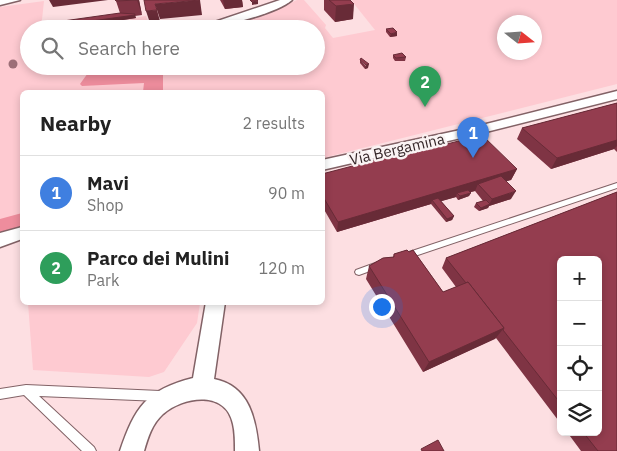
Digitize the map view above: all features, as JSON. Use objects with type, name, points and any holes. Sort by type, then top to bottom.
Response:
[{"type":"street","points":[[0,2],[16,0]]},
{"type":"street","points":[[233,20],[288,0]]},
{"type":"street","name":"Via Bergamina","points":[[325,164],[474,131],[617,94]]},
{"type":"street","points":[[0,240],[20,233]]},
{"type":"street","points":[[202,386],[216,305]]},
{"type":"street","points":[[132,451],[141,424],[150,411],[167,397],[184,389],[202,386],[222,392],[236,403],[245,420],[247,451]]},
{"type":"lane","points":[[396,260],[617,185]]},
{"type":"lane","points":[[358,272],[386,263]]},
{"type":"lane","points":[[0,394],[26,390],[167,397]]},
{"type":"lane","points":[[26,390],[90,451]]},
{"type":"shaded area","points":[[297,0],[304,0],[322,20],[246,20]]},
{"type":"shaded area","points":[[351,0],[617,0],[617,84],[325,157],[325,90],[20,90],[20,224],[0,229],[0,7],[44,1],[42,20],[20,20],[20,75],[325,75],[325,28],[333,38],[375,30]]},
{"type":"shaded area","points":[[146,16],[148,20],[121,20]]},
{"type":"shaded area","points":[[86,75],[163,75],[163,90],[143,90],[144,83],[82,86],[80,84]]},
{"type":"shaded area","points":[[20,214],[20,230],[0,237],[0,219]]},
{"type":"shaded area","points":[[28,305],[200,305],[197,323],[164,372],[149,377],[33,370]]},
{"type":"building","points":[[144,0],[200,0],[155,4],[157,10],[146,11]]},
{"type":"building","points":[[329,0],[350,0],[354,4],[336,6]]},
{"type":"building","points":[[120,13],[135,14],[99,20],[70,20]]},
{"type":"building","points":[[393,28],[397,32],[391,34],[386,29]]},
{"type":"building","points":[[402,53],[406,57],[396,58],[393,55]]},
{"type":"building","points":[[361,58],[369,64],[366,65],[360,60]]},
{"type":"building","points":[[617,103],[617,140],[557,158],[522,128]]},
{"type":"building","points":[[482,135],[517,169],[338,222],[325,200],[325,173],[444,142],[447,144]]},
{"type":"building","points":[[501,176],[516,191],[492,199],[478,184]]},
{"type":"building","points":[[468,190],[471,193],[460,196],[457,193]]},
{"type":"building","points":[[617,192],[617,451],[598,451],[586,436],[602,436],[602,256],[557,256],[557,399],[468,282],[466,283],[446,258]]},
{"type":"building","points":[[438,198],[454,216],[447,219],[432,200]]},
{"type":"building","points":[[486,200],[490,204],[481,208],[476,203]]},
{"type":"building","points":[[407,250],[409,252],[413,250],[443,292],[468,282],[504,328],[429,362],[369,266],[383,258],[394,257],[394,254]]},
{"type":"building","points":[[438,440],[444,451],[422,451],[421,449]]},
{"type":"place","name":"Parco dei Mulini","points":[[425,107]]},
{"type":"place","name":"Mavi","points":[[473,158]]}]
